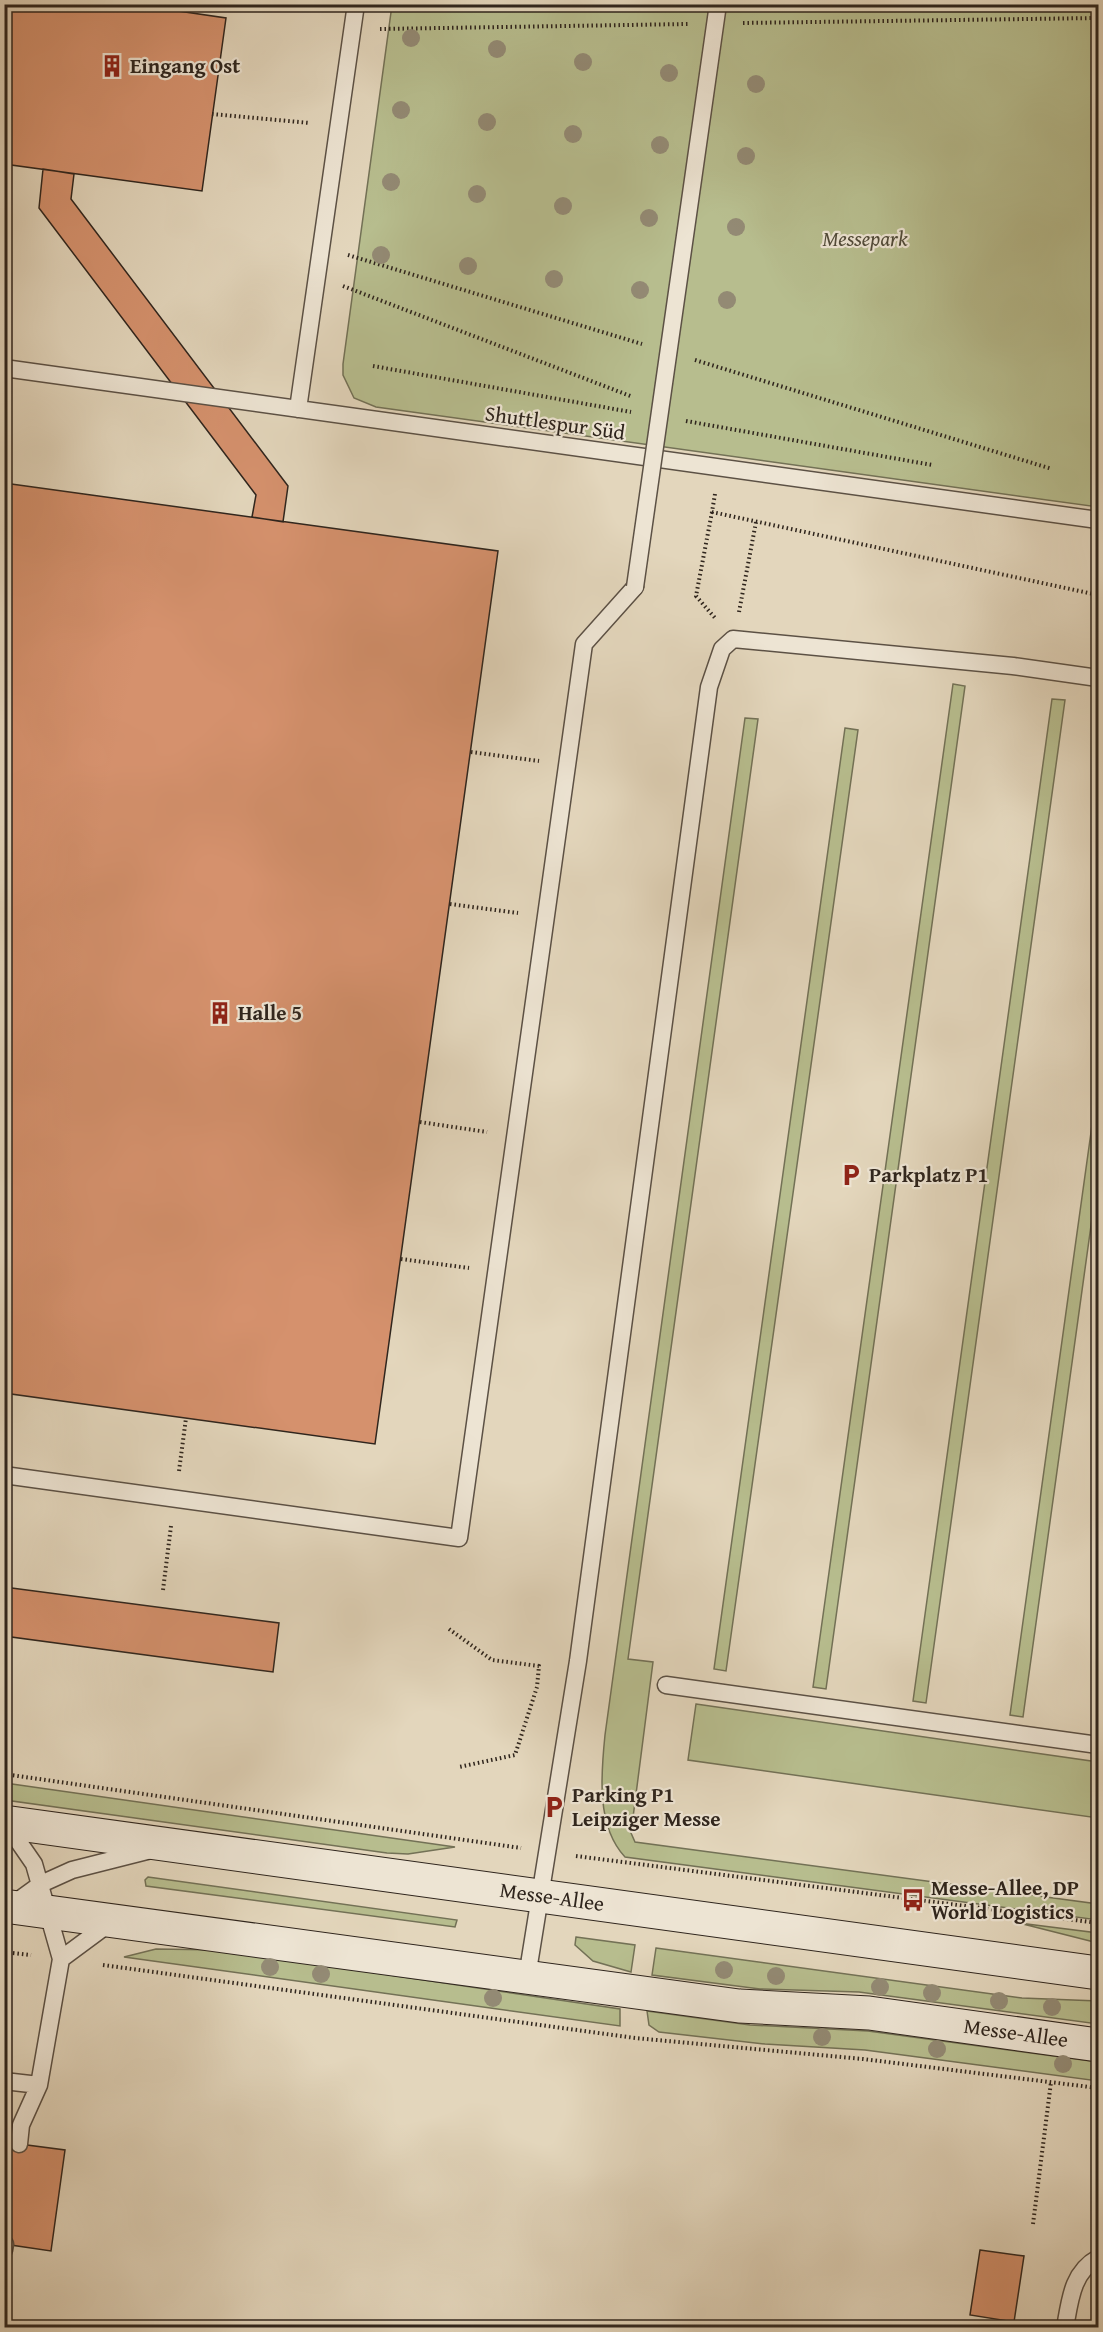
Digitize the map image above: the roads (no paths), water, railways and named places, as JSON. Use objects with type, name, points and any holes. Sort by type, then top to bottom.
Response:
[{"type":"main road","name":"Messe-Allee","points":[[5,1822],[1098,1973]]},
{"type":"main road","name":"Messe-Allee","points":[[6,1908],[45,1898],[113,1921],[739,2006],[869,2013],[1098,2045]]},
{"type":"lane","points":[[298,409],[356,4]]},
{"type":"lane","points":[[4,1475],[459,1538],[584,644],[634,587],[718,4]]},
{"type":"lane","name":"Shuttlespur Süd","points":[[4,368],[718,470],[1098,520]]},
{"type":"lane","points":[[527,1977],[578,1661],[709,687],[722,649],[733,639],[1013,666],[1098,678]]},
{"type":"lane","points":[[666,1685],[1098,1745]]},
{"type":"lane","points":[[5,1822],[34,1864],[61,1959],[39,2085],[21,2125],[19,2144]]},
{"type":"lane","points":[[45,1898],[72,1870],[172,1845]]},
{"type":"lane","points":[[61,1959],[113,1921]]},
{"type":"lane","points":[[4,2081],[39,2085]]},
{"type":"lane","points":[[1065,2328],[1076,2279],[1085,2266],[1098,2258]]},
{"type":"place","name":"Eingang Ost","points":[[112,66]]},
{"type":"place","name":"Halle 5","points":[[220,1013]]},
{"type":"place","name":"Parkplatz P1","points":[[851,1175]]},
{"type":"place","name":"Parking P1 Leipziger Messe","points":[[554,1807]]},
{"type":"place","name":"Messe-Allee, DP World Logistics","points":[[913,1900]]},
{"type":"park label","name":"Messepark","points":[[865,239]]}]
